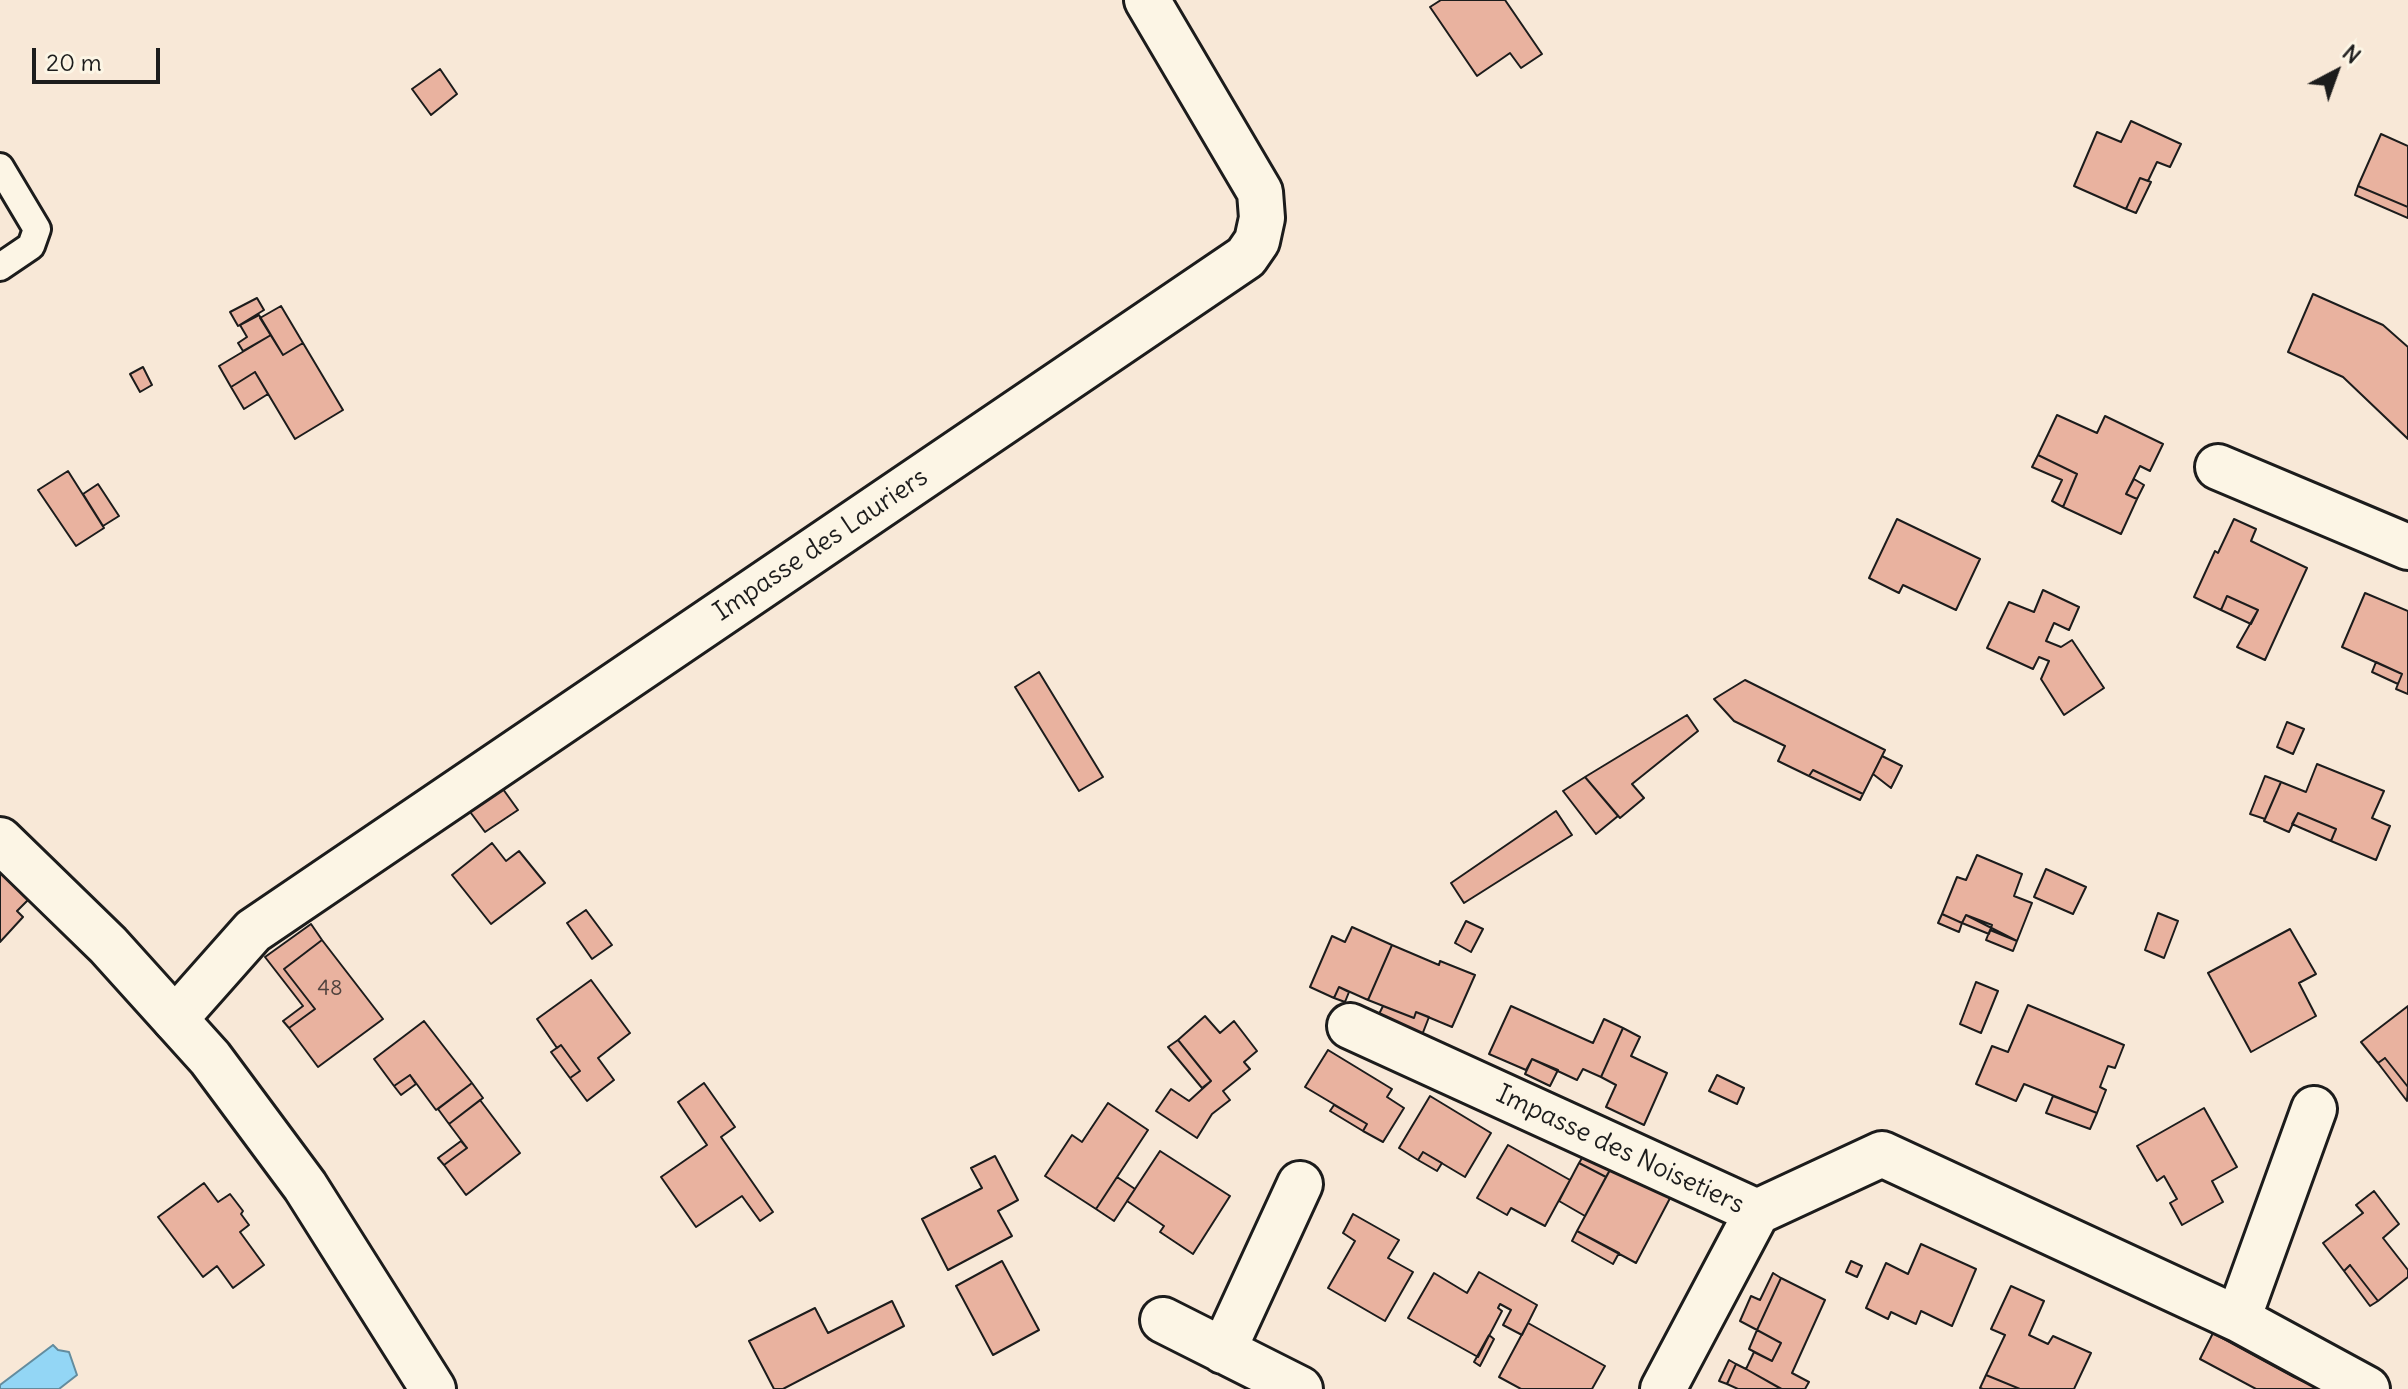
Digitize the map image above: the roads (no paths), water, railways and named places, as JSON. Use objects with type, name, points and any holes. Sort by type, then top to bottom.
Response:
[{"type":"street","name":"Impasse des Lauriers","points":[[175,1019],[253,931],[1246,257],[1257,241],[1262,218],[1260,192],[1147,0]]},
{"type":"street","points":[[2218,467],[2408,547]]},
{"type":"street","points":[[0,840],[108,945],[210,1058],[305,1186],[433,1389]]},
{"type":"street","name":"Impasse des Noisetiers","points":[[1350,1026],[1757,1212],[1882,1154],[2238,1319],[2367,1389]]},
{"type":"street","points":[[2238,1319],[2314,1109]]},
{"type":"street","points":[[1223,1351],[1300,1184]]},
{"type":"street","points":[[1663,1389],[1757,1212]]},
{"type":"street","points":[[1163,1320],[1300,1389]]},
{"type":"lane","points":[[0,167],[37,229],[31,246],[0,267]]},
{"type":"water","points":[[53,1345],[58,1350],[69,1352],[77,1375],[59,1389],[0,1389],[0,1385]]}]
